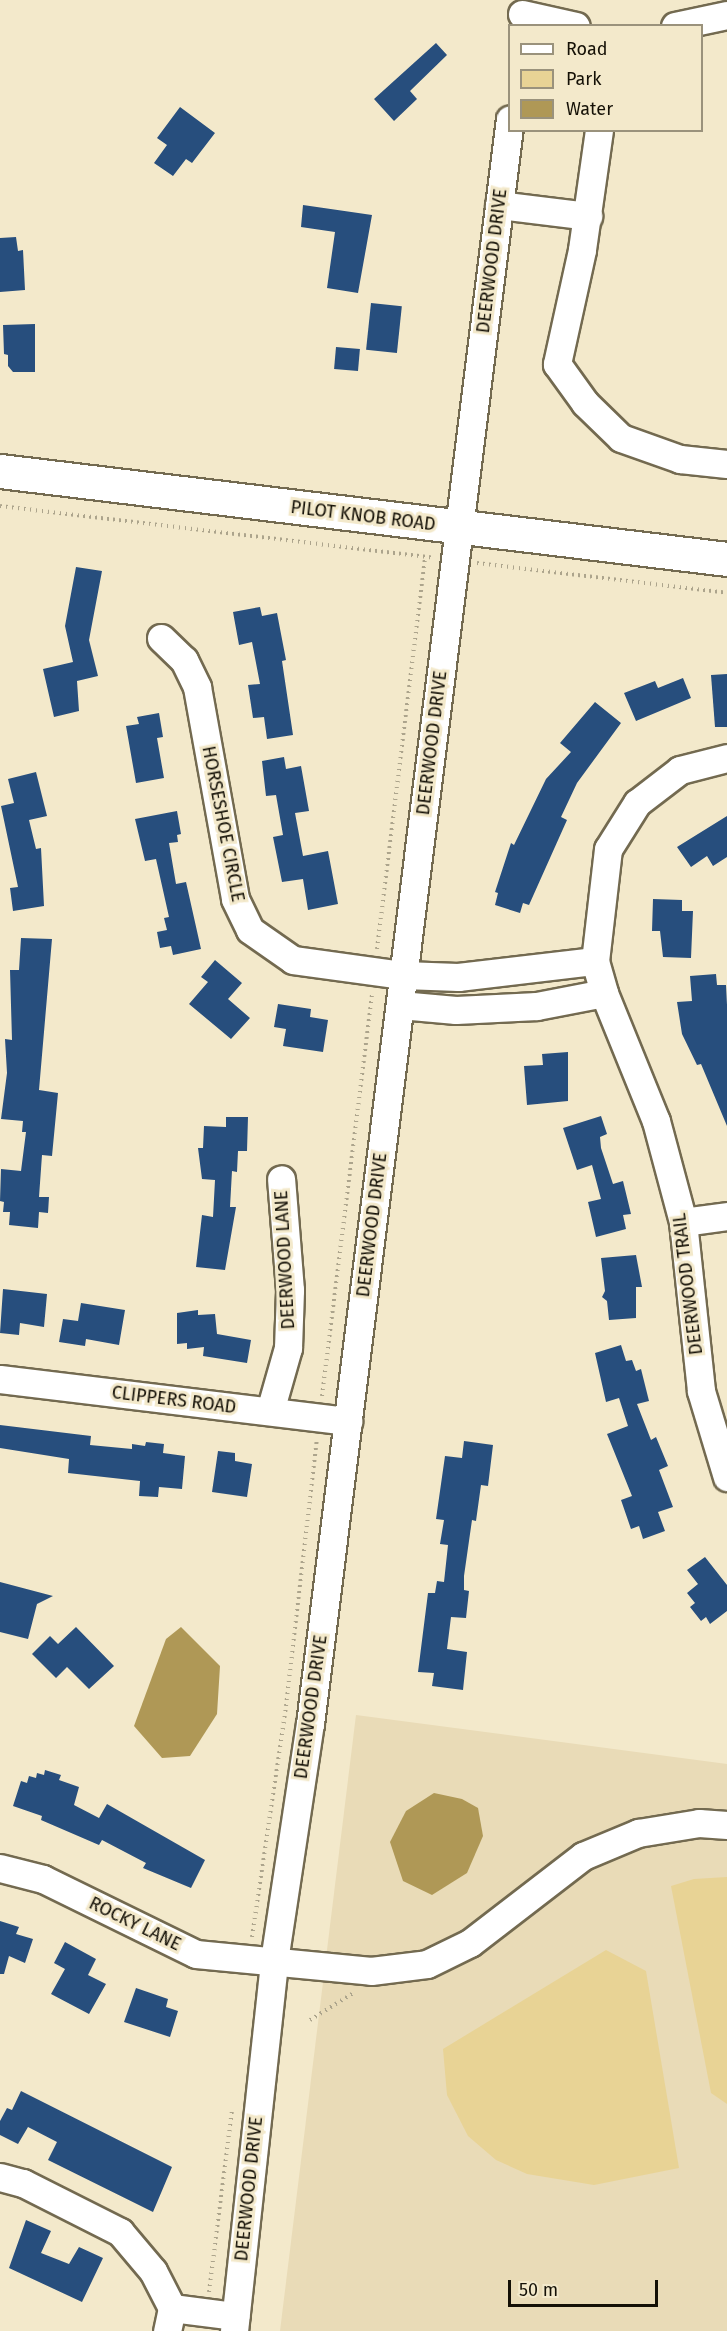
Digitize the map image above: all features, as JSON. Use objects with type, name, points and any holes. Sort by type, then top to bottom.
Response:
[{"type":"main road","name":"PILOT KNOB ROAD","points":[[0,471],[727,559]]},
{"type":"street","points":[[523,13],[568,24]]},
{"type":"street","points":[[684,24],[727,15]]},
{"type":"street","name":"DEERWOOD DRIVE","points":[[235,2323],[261,1960],[310,1724],[508,132]]},
{"type":"street","points":[[599,132],[588,216],[557,364],[585,403],[621,438],[680,459],[727,464]]},
{"type":"street","points":[[499,205],[588,216]]},
{"type":"street","name":"HORSESHOE CIRCLE","points":[[161,638],[184,660],[197,687],[235,899],[249,930],[293,960],[404,975]]},
{"type":"street","name":"DEERWOOD TRAIL","points":[[727,758],[680,770],[637,803],[608,849],[595,961],[604,993],[656,1121],[683,1222],[701,1390],[727,1477]]},
{"type":"street","points":[[404,975],[458,976],[595,961]]},
{"type":"street","points":[[400,1005],[456,1010],[537,1006],[604,993]]},
{"type":"street","name":"DEERWOOD LANE","points":[[270,1411],[288,1348],[290,1290],[281,1179]]},
{"type":"street","points":[[683,1222],[727,1216]]},
{"type":"street","name":"CLIPPERS ROAD","points":[[0,1379],[348,1421]]},
{"type":"street","name":"ROCKY LANE","points":[[0,1868],[43,1879],[196,1954],[371,1971],[427,1964],[470,1943],[583,1856],[638,1833],[699,1822],[727,1825]]},
{"type":"street","points":[[0,2177],[23,2183],[120,2232],[153,2271],[170,2320],[206,2312],[235,2323]]},
{"type":"path","points":[[0,506],[727,593]]},
{"type":"path","points":[[261,1960],[286,1706],[319,1417],[425,557]]},
{"type":"path","points":[[206,2312],[233,2102]]},
{"type":"shaded area","points":[[356,1715],[727,1764],[727,2331],[280,2331]]},
{"type":"green space","points":[[727,1877],[727,2104],[711,2093],[671,1886],[694,1879]]},
{"type":"green space","points":[[606,1950],[646,1971],[679,2168],[594,2185],[527,2174],[496,2160],[468,2136],[447,2095],[443,2049]]},
{"type":"water","points":[[181,1627],[220,1666],[217,1714],[190,1756],[162,1758],[134,1726],[166,1639]]},
{"type":"water","points":[[434,1793],[462,1799],[478,1808],[483,1836],[467,1873],[432,1895],[403,1881],[390,1842],[406,1811]]},
{"type":"building","points":[[436,43],[447,55],[410,91],[417,99],[394,121],[374,99]]},
{"type":"building","points":[[180,107],[215,133],[192,163],[186,159],[173,176],[154,163],[167,145],[157,138]]},
{"type":"building","points":[[303,205],[372,215],[358,293],[327,288],[335,232],[301,227]]},
{"type":"building","points":[[16,237],[18,251],[23,250],[25,290],[0,292],[0,238]]},
{"type":"building","points":[[371,303],[402,306],[397,353],[366,350]]},
{"type":"building","points":[[35,324],[35,372],[13,372],[8,366],[8,355],[4,354],[3,325]]},
{"type":"building","points":[[336,347],[360,349],[358,371],[334,369]]},
{"type":"building","points":[[76,567],[102,571],[89,640],[98,676],[77,681],[79,711],[54,717],[43,669],[73,662],[65,626]]},
{"type":"building","points":[[260,607],[262,616],[277,613],[286,660],[282,661],[293,735],[267,739],[264,717],[253,718],[248,685],[260,684],[252,642],[239,645],[233,612]]},
{"type":"building","points":[[727,674],[727,727],[715,727],[711,675]]},
{"type":"building","points":[[683,678],[691,698],[636,721],[624,693],[655,681],[658,688]]},
{"type":"building","points":[[595,702],[621,723],[577,783],[561,817],[567,820],[529,905],[523,903],[520,913],[495,905],[498,893],[495,892],[511,843],[514,845],[546,779],[571,752],[560,743]]},
{"type":"building","points":[[159,713],[163,737],[157,738],[164,778],[136,783],[126,726],[139,724],[137,717]]},
{"type":"building","points":[[284,757],[286,769],[301,766],[309,811],[295,813],[303,856],[328,851],[338,904],[308,910],[303,879],[282,882],[273,837],[283,835],[276,795],[266,796],[262,761]]},
{"type":"building","points":[[36,772],[47,816],[29,820],[36,849],[41,848],[44,906],[13,911],[10,888],[18,887],[1,806],[14,803],[8,779]]},
{"type":"building","points":[[177,811],[181,834],[177,835],[178,842],[169,843],[176,884],[186,882],[201,949],[173,955],[171,946],[160,948],[157,932],[167,930],[164,918],[169,917],[156,859],[145,861],[135,819]]},
{"type":"building","points":[[727,816],[727,857],[713,866],[707,856],[691,867],[677,847]]},
{"type":"building","points":[[653,899],[682,900],[682,911],[693,911],[691,958],[663,957],[660,931],[652,931]]},
{"type":"building","points":[[21,938],[52,939],[39,1090],[58,1093],[52,1156],[42,1155],[39,1197],[49,1197],[48,1213],[39,1212],[38,1228],[9,1225],[10,1212],[3,1212],[4,1202],[0,1201],[1,1169],[21,1171],[26,1132],[22,1132],[23,1121],[1,1119],[7,1073],[5,1039],[12,1040],[10,970],[19,970]]},
{"type":"building","points":[[215,960],[242,983],[228,999],[250,1018],[231,1039],[189,1004],[208,982],[201,977]]},
{"type":"building","points":[[716,974],[717,985],[726,985],[727,1126],[701,1064],[697,1065],[682,1034],[677,1002],[692,1001],[690,976]]},
{"type":"building","points":[[278,1004],[311,1009],[310,1017],[328,1020],[323,1052],[283,1046],[286,1029],[274,1027]]},
{"type":"building","points":[[568,1052],[568,1101],[527,1105],[524,1066],[543,1065],[542,1054]]},
{"type":"building","points":[[601,1116],[607,1134],[600,1137],[601,1148],[613,1184],[623,1181],[631,1214],[623,1215],[626,1229],[596,1237],[588,1202],[601,1199],[592,1165],[577,1170],[563,1128]]},
{"type":"building","points":[[226,1117],[248,1117],[247,1151],[238,1151],[237,1172],[232,1171],[230,1207],[236,1207],[225,1270],[196,1267],[202,1215],[213,1217],[215,1180],[202,1179],[198,1148],[203,1148],[204,1126],[226,1127]]},
{"type":"building","points":[[636,1255],[642,1287],[636,1287],[636,1318],[609,1320],[607,1301],[602,1297],[605,1291],[601,1258]]},
{"type":"building","points":[[3,1289],[47,1294],[44,1327],[20,1323],[19,1335],[0,1333]]},
{"type":"building","points":[[81,1303],[125,1310],[119,1345],[86,1339],[85,1346],[59,1342],[63,1319],[78,1321]]},
{"type":"building","points":[[198,1310],[198,1315],[215,1314],[217,1334],[251,1340],[247,1363],[203,1356],[204,1347],[187,1349],[187,1343],[177,1344],[177,1313]]},
{"type":"building","points":[[621,1345],[626,1361],[632,1360],[636,1371],[641,1369],[649,1401],[637,1404],[651,1440],[656,1437],[668,1466],[659,1470],[673,1507],[658,1512],[665,1531],[643,1539],[639,1526],[631,1529],[621,1500],[632,1496],[607,1434],[628,1426],[619,1398],[606,1402],[595,1353]]},
{"type":"building","points":[[0,1425],[91,1436],[90,1445],[132,1449],[132,1444],[145,1446],[146,1442],[164,1444],[163,1453],[185,1456],[182,1489],[159,1487],[158,1497],[139,1496],[140,1481],[68,1473],[69,1459],[0,1448]]},
{"type":"building","points":[[464,1441],[493,1445],[488,1486],[481,1485],[476,1521],[472,1520],[464,1576],[464,1590],[469,1591],[466,1618],[451,1617],[447,1649],[467,1652],[463,1690],[432,1686],[434,1673],[418,1672],[428,1593],[435,1593],[437,1581],[444,1582],[448,1545],[440,1544],[444,1520],[436,1519],[445,1456],[462,1458]]},
{"type":"building","points":[[218,1451],[235,1453],[235,1461],[252,1464],[247,1497],[212,1492]]},
{"type":"building","points":[[705,1557],[727,1585],[727,1611],[710,1624],[706,1617],[701,1621],[690,1607],[695,1603],[687,1593],[698,1584],[687,1570]]},
{"type":"building","points":[[0,1582],[53,1596],[37,1604],[28,1639],[0,1632]]},
{"type":"building","points":[[76,1627],[114,1666],[89,1689],[67,1667],[56,1678],[32,1654],[50,1636],[58,1644]]},
{"type":"building","points":[[45,1770],[61,1775],[59,1780],[79,1787],[74,1805],[99,1818],[107,1804],[205,1860],[191,1888],[143,1868],[146,1863],[102,1840],[99,1845],[41,1820],[42,1816],[13,1806],[21,1781],[27,1783],[29,1776],[36,1778],[37,1773],[44,1775]]},
{"type":"building","points":[[0,1921],[19,1927],[16,1934],[33,1939],[25,1963],[9,1956],[4,1974],[0,1974]]},
{"type":"building","points":[[65,1942],[96,1959],[88,1975],[106,1984],[89,2014],[51,1994],[65,1969],[54,1963]]},
{"type":"building","points":[[136,1988],[168,1999],[166,2007],[178,2011],[170,2037],[124,2022]]},
{"type":"building","points":[[21,2091],[172,2167],[153,2212],[48,2160],[57,2142],[28,2127],[18,2144],[0,2135],[0,2121],[7,2108],[12,2110]]},
{"type":"building","points":[[26,2220],[51,2231],[41,2253],[69,2264],[79,2247],[103,2258],[82,2302],[9,2268]]}]
